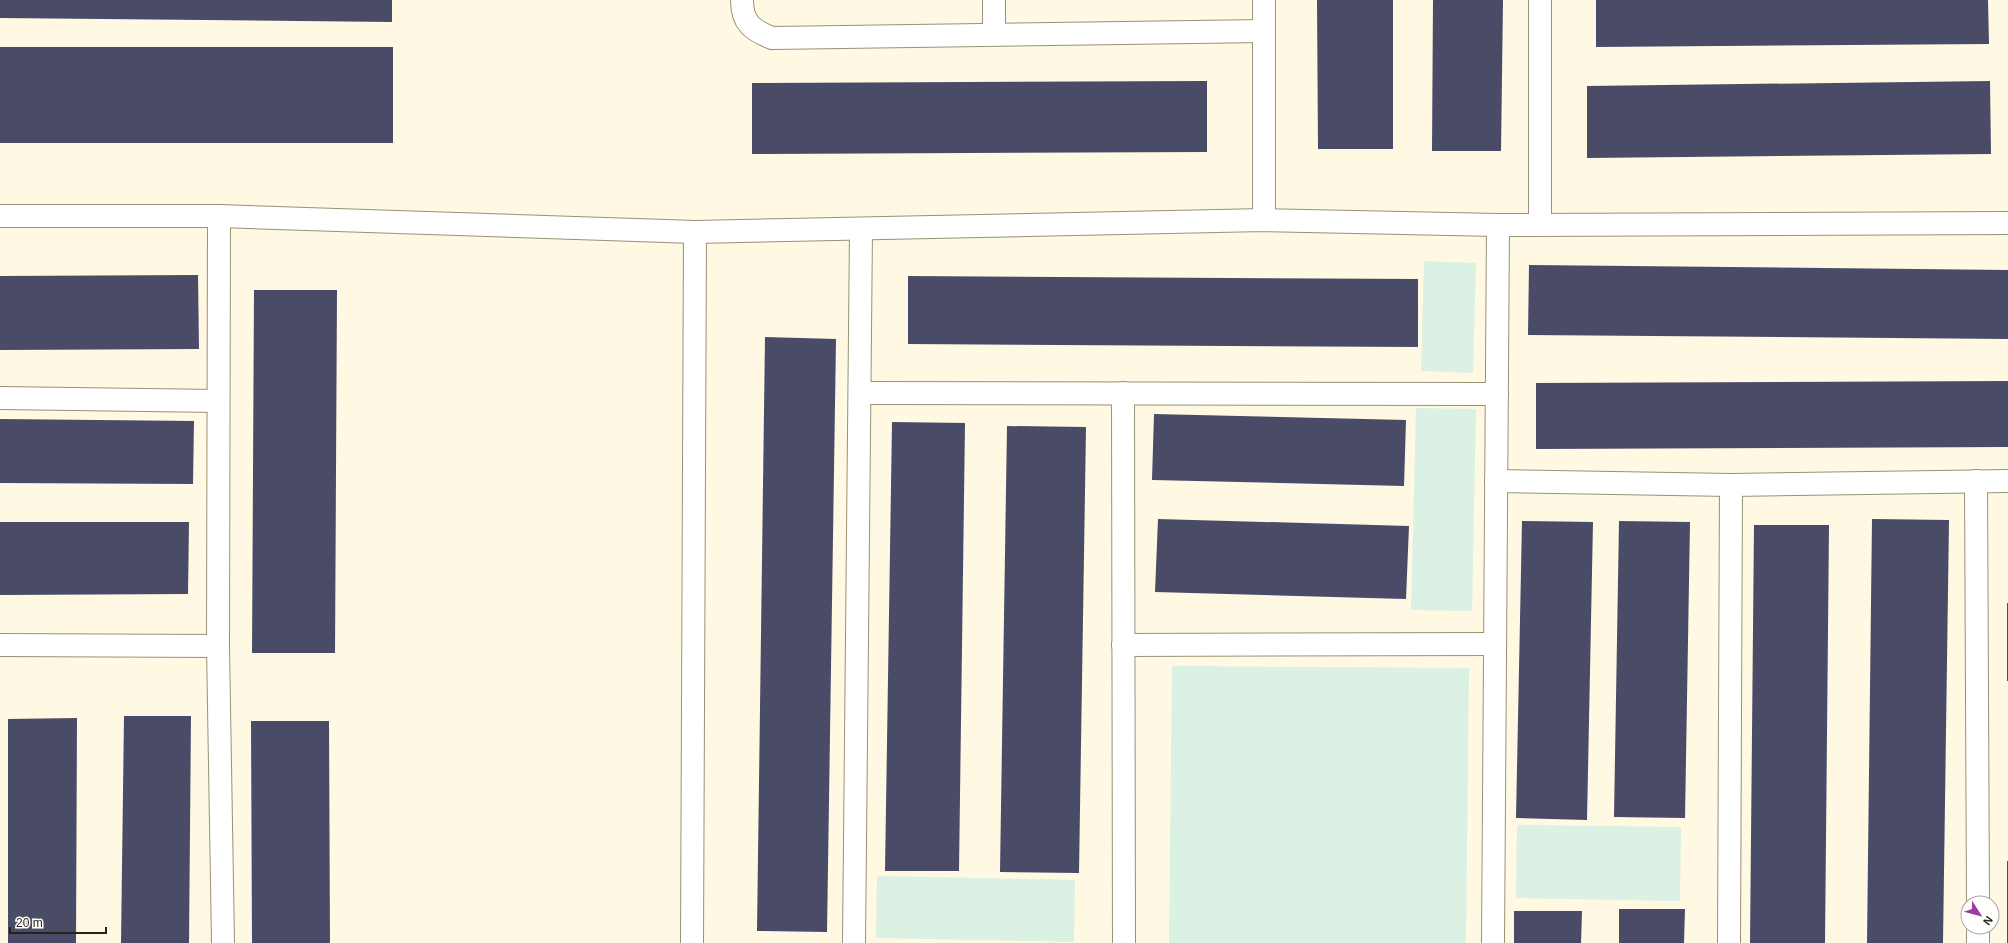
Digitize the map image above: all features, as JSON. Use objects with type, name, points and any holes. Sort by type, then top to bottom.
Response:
[{"type":"street","points":[[742,0],[742,13],[752,28],[758,33],[772,38],[1264,31]]},
{"type":"street","points":[[994,0],[994,34]]},
{"type":"street","points":[[1264,0],[1264,220]]},
{"type":"street","points":[[1540,0],[1540,224]]},
{"type":"street","points":[[0,216],[219,216],[695,232],[1264,220],[1498,225],[2008,223]]},
{"type":"street","points":[[219,216],[218,646],[223,943]]},
{"type":"street","points":[[1493,943],[1498,225]]},
{"type":"street","points":[[854,943],[861,229]]},
{"type":"street","points":[[692,943],[695,232]]},
{"type":"street","points":[[860,393],[1497,394]]},
{"type":"street","points":[[1123,393],[1124,943]]},
{"type":"street","points":[[0,398],[218,401]]},
{"type":"street","points":[[1496,481],[1731,485],[1976,480],[2008,481]]},
{"type":"street","points":[[1976,480],[1978,895]]},
{"type":"street","points":[[1729,943],[1731,485]]},
{"type":"street","points":[[1123,645],[1495,644]]},
{"type":"street","points":[[0,645],[218,646]]},
{"type":"green space","points":[[1424,261],[1476,263],[1473,373],[1421,371]]},
{"type":"green space","points":[[1416,408],[1476,409],[1472,611],[1411,610]]},
{"type":"green space","points":[[1172,666],[1469,668],[1466,943],[1169,943]]},
{"type":"green space","points":[[1517,825],[1681,827],[1680,901],[1516,898]]},
{"type":"green space","points":[[877,876],[1075,880],[1074,942],[876,938]]},
{"type":"building","points":[[0,0],[392,0],[392,22],[0,18]]},
{"type":"building","points":[[1317,0],[1393,0],[1393,149],[1318,149]]},
{"type":"building","points":[[1433,0],[1503,0],[1501,151],[1432,151]]},
{"type":"building","points":[[1596,0],[1988,0],[1989,44],[1596,47]]},
{"type":"building","points":[[0,47],[393,47],[393,143],[0,143]]},
{"type":"building","points":[[1207,81],[1207,152],[752,154],[752,83]]},
{"type":"building","points":[[1990,81],[1991,154],[1587,158],[1587,86]]},
{"type":"building","points":[[1529,265],[2008,270],[2008,339],[1528,335]]},
{"type":"building","points":[[198,275],[199,349],[0,350],[0,276]]},
{"type":"building","points":[[908,276],[1418,279],[1418,347],[908,344]]},
{"type":"building","points":[[254,290],[337,290],[335,653],[252,653]]},
{"type":"building","points":[[765,337],[836,339],[827,932],[757,931]]},
{"type":"building","points":[[2008,381],[2008,447],[1536,449],[1536,383]]},
{"type":"building","points":[[1154,414],[1406,420],[1404,486],[1152,480]]},
{"type":"building","points":[[0,419],[194,421],[193,484],[0,483]]},
{"type":"building","points":[[892,422],[965,423],[959,871],[885,871]]},
{"type":"building","points":[[1007,426],[1086,427],[1079,873],[1000,872]]},
{"type":"building","points":[[1158,519],[1409,526],[1406,599],[1155,592]]},
{"type":"building","points":[[1872,519],[1949,520],[1943,943],[1867,943]]},
{"type":"building","points":[[1522,521],[1593,522],[1587,820],[1516,818]]},
{"type":"building","points":[[1619,521],[1690,522],[1685,818],[1614,817]]},
{"type":"building","points":[[0,522],[189,522],[188,594],[0,595]]},
{"type":"building","points":[[1754,525],[1829,525],[1825,943],[1750,943]]},
{"type":"building","points":[[2008,603],[2008,681],[2007,681]]},
{"type":"building","points":[[124,716],[191,716],[189,943],[121,943]]},
{"type":"building","points":[[77,718],[76,943],[8,943],[8,719]]},
{"type":"building","points":[[251,721],[329,721],[330,943],[252,943]]},
{"type":"building","points":[[2008,861],[2008,943],[2007,943]]},
{"type":"building","points":[[1619,909],[1685,909],[1684,943],[1619,943]]},
{"type":"building","points":[[1514,911],[1582,911],[1581,943],[1514,943]]}]
